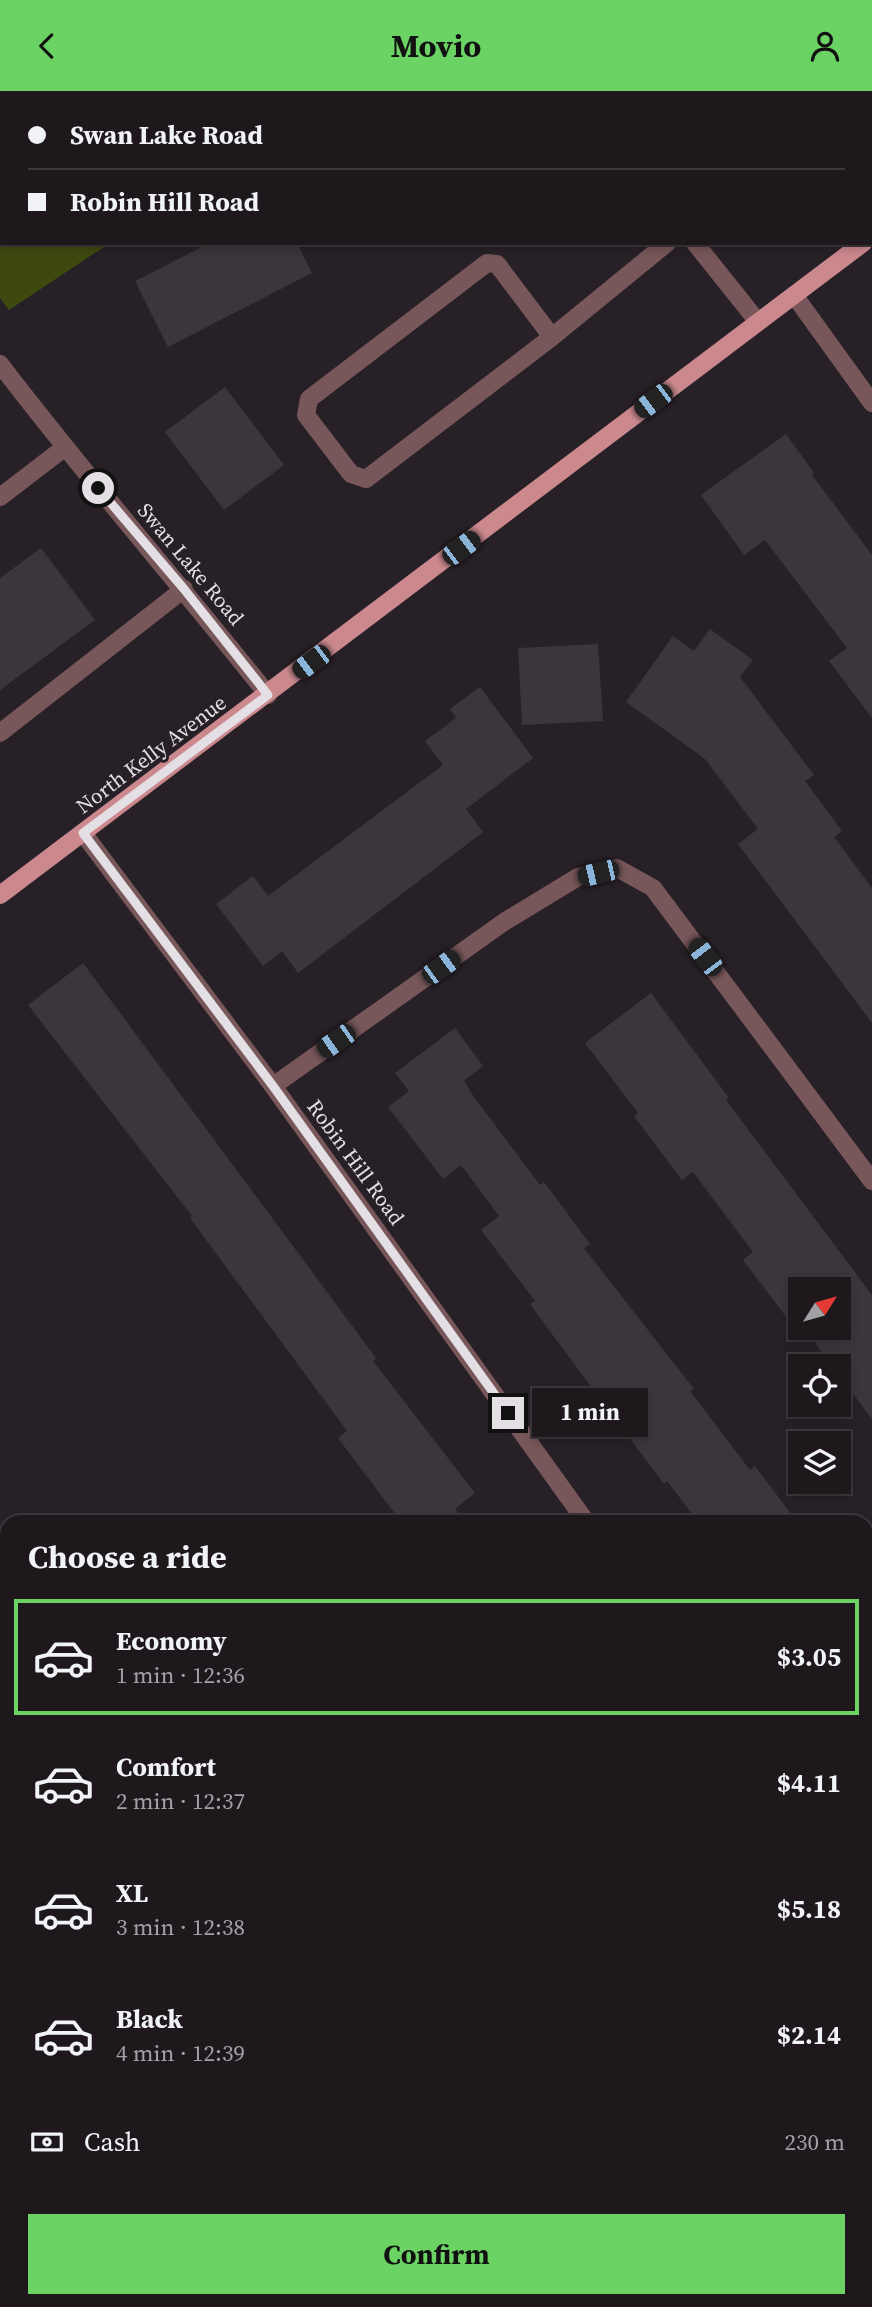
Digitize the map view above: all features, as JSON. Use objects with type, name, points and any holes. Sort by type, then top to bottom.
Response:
[{"type":"main road","name":"North Kelly Avenue","points":[[0,895],[860,245]]},
{"type":"street","points":[[552,337],[497,264],[486,263],[309,399],[306,415],[351,474],[366,479],[552,337],[665,245]]},
{"type":"street","points":[[697,245],[758,322]]},
{"type":"street","points":[[794,295],[872,403]]},
{"type":"street","name":"Swan Lake Road","points":[[0,364],[64,448],[184,589],[268,695]]},
{"type":"street","points":[[0,497],[64,448]]},
{"type":"street","points":[[0,733],[184,589]]},
{"type":"street","name":"Robin Hill Road","points":[[83,833],[273,1086],[581,1515]]},
{"type":"street","points":[[273,1086],[504,922],[578,877],[617,868],[653,888],[872,1181]]},
{"type":"green space","points":[[0,245],[107,245],[9,310],[0,298]]},
{"type":"building","points":[[206,245],[298,245],[312,273],[168,347],[135,281]]},
{"type":"building","points":[[225,387],[284,465],[224,510],[165,432]]},
{"type":"building","points":[[786,434],[814,473],[812,475],[872,555],[872,718],[829,661],[847,648],[765,540],[744,555],[701,495]]},
{"type":"building","points":[[41,548],[95,620],[0,690],[0,578]]},
{"type":"building","points":[[710,629],[753,660],[740,677],[814,775],[805,781],[842,831],[834,837],[872,888],[872,1023],[738,844],[758,829],[705,759],[626,702],[673,636],[694,651]]},
{"type":"building","points":[[598,644],[603,721],[522,725],[518,648]]},
{"type":"building","points":[[480,687],[533,758],[466,809],[483,832],[298,973],[282,951],[263,966],[216,904],[253,876],[268,896],[443,765],[425,741],[456,718],[450,709]]},
{"type":"building","points":[[83,963],[376,1358],[373,1361],[475,1493],[455,1509],[459,1515],[396,1515],[338,1438],[347,1431],[190,1218],[192,1216],[28,1005]]},
{"type":"building","points":[[651,993],[729,1098],[726,1100],[872,1295],[872,1419],[851,1391],[851,1354],[823,1354],[814,1341],[851,1340],[851,1277],[788,1277],[788,1319],[743,1260],[753,1252],[693,1172],[682,1180],[634,1116],[638,1113],[585,1043]]},
{"type":"building","points":[[455,1028],[483,1066],[464,1081],[474,1097],[540,1185],[544,1182],[590,1244],[584,1248],[694,1389],[690,1391],[750,1470],[755,1466],[792,1515],[693,1515],[667,1481],[664,1484],[530,1304],[535,1301],[481,1230],[499,1216],[461,1165],[443,1179],[388,1107],[409,1091],[395,1073]]},
{"type":"route","points":[[98,488],[184,589],[268,695],[83,833],[273,1086],[508,1413]]}]
